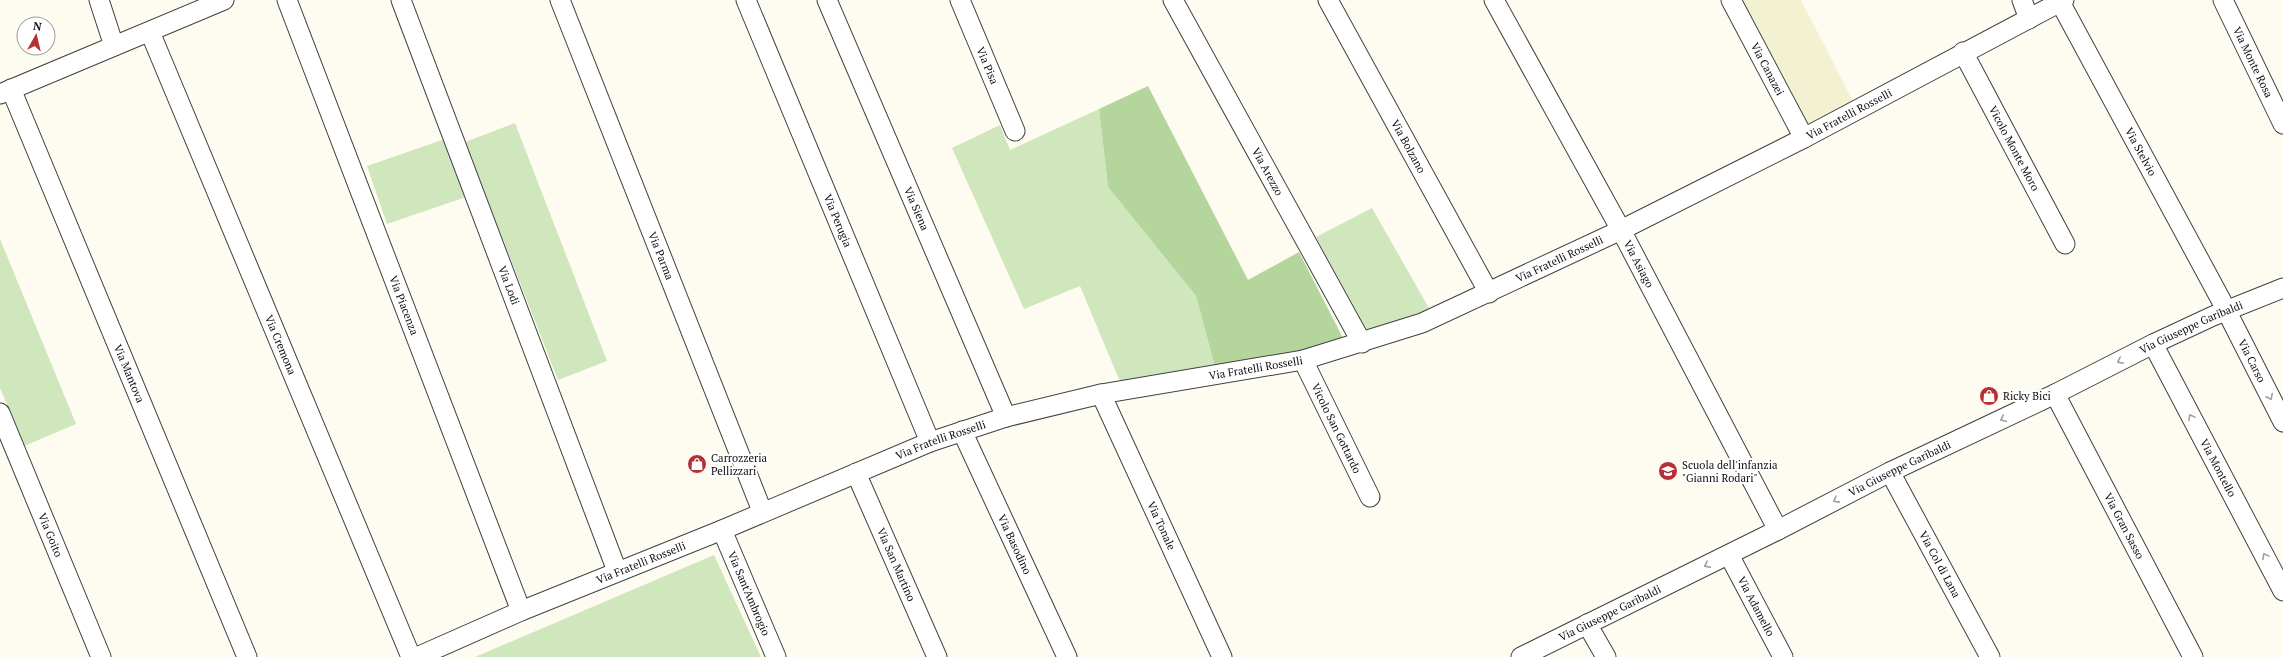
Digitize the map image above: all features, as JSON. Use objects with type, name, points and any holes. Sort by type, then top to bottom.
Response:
[{"type":"street","points":[[99,0],[114,46]]},
{"type":"street","points":[[6,92],[150,32],[205,4],[224,0]]},
{"type":"street","name":"Via Piacenza","points":[[287,0],[521,611]]},
{"type":"street","name":"Via Lodi","points":[[401,0],[617,571]]},
{"type":"street","name":"Via Parma","points":[[560,0],[762,511]]},
{"type":"street","name":"Via Perugia","points":[[746,0],[930,442]]},
{"type":"street","name":"Via Siena","points":[[827,0],[1006,417]]},
{"type":"street","name":"Via Pisa","points":[[960,0],[1015,131]]},
{"type":"street","name":"Via Arezzo","points":[[1173,0],[1362,343]]},
{"type":"street","name":"Via Bolzano","points":[[1328,0],[1489,293]]},
{"type":"street","name":"Via Asiago","points":[[1494,0],[1621,230],[1778,530]]},
{"type":"street","name":"Via Canazei","points":[[1731,0],[1804,138]]},
{"type":"street","points":[[2022,0],[2029,19]]},
{"type":"street","name":"Via Monte Rosa","points":[[2223,0],[2283,124]]},
{"type":"street","name":"Via Fratelli Rosselli","points":[[417,657],[617,571],[722,530],[762,511],[930,442],[962,431],[1006,417],[1101,394],[1303,360],[1362,343],[1422,323],[1621,230],[1804,138],[1963,52],[2062,1]]},
{"type":"street","name":"Via Stelvio","points":[[2062,1],[2224,306]]},
{"type":"street","name":"Via Cremona","points":[[150,32],[411,657]]},
{"type":"street","name":"Vicolo Monte Moro","points":[[1963,52],[2065,244]]},
{"type":"street","name":"Via Mantova","points":[[6,92],[247,657]]},
{"type":"street","name":"Via Giuseppe Garibaldi","points":[[1521,657],[1729,555],[1890,472],[2055,394],[2224,306],[2283,288]]},
{"type":"street","name":"Via Carso","points":[[2224,306],[2283,422]]},
{"type":"street","name":"Via Montello","points":[[2153,344],[2283,591]]},
{"type":"street","name":"Vicolo San Gottardo","points":[[1303,360],[1370,497]]},
{"type":"street","name":"Via Tonale","points":[[1101,394],[1222,657]]},
{"type":"street","name":"Via Gran Sasso","points":[[2055,394],[2193,657]]},
{"type":"street","name":"Via Goito","points":[[0,413],[101,657]]},
{"type":"street","name":"Via Basodino","points":[[962,431],[1067,657]]},
{"type":"street","name":"Via Col di Lana","points":[[1890,472],[1990,657]]},
{"type":"street","name":"Via San Martino","points":[[856,473],[937,657]]},
{"type":"street","name":"Via Sant'Ambrogio","points":[[722,530],[776,657]]},
{"type":"street","name":"Via Adamello","points":[[1729,555],[1783,657]]},
{"type":"street","points":[[1587,624],[1606,657]]},
{"type":"green space","points":[[1743,0],[1801,0],[1854,103],[1807,127]]},
{"type":"green space","points":[[1148,86],[1248,280],[1299,252],[1345,342],[1298,354],[1215,367],[1196,296],[1108,187],[1099,109]]},
{"type":"green space","points":[[1099,109],[1108,187],[1196,296],[1215,367],[1121,384],[1080,286],[1024,309],[952,148],[1000,125],[1010,150]]},
{"type":"green space","points":[[515,123],[607,361],[558,380],[465,142]]},
{"type":"green space","points":[[445,139],[466,197],[387,224],[367,166]]},
{"type":"green space","points":[[1372,208],[1430,310],[1368,332],[1316,237]]},
{"type":"green space","points":[[0,239],[76,424],[24,446],[0,388]]},
{"type":"green space","points":[[714,555],[761,657],[475,657]]},
{"type":"place","name":"Ricky Bici","points":[[1989,396]]},
{"type":"place","name":"Carrozzeria Pellizzari","points":[[697,464]]},
{"type":"place","name":"Scuola dell'infanzia \"Gianni Rodari\"","points":[[1668,471]]}]
